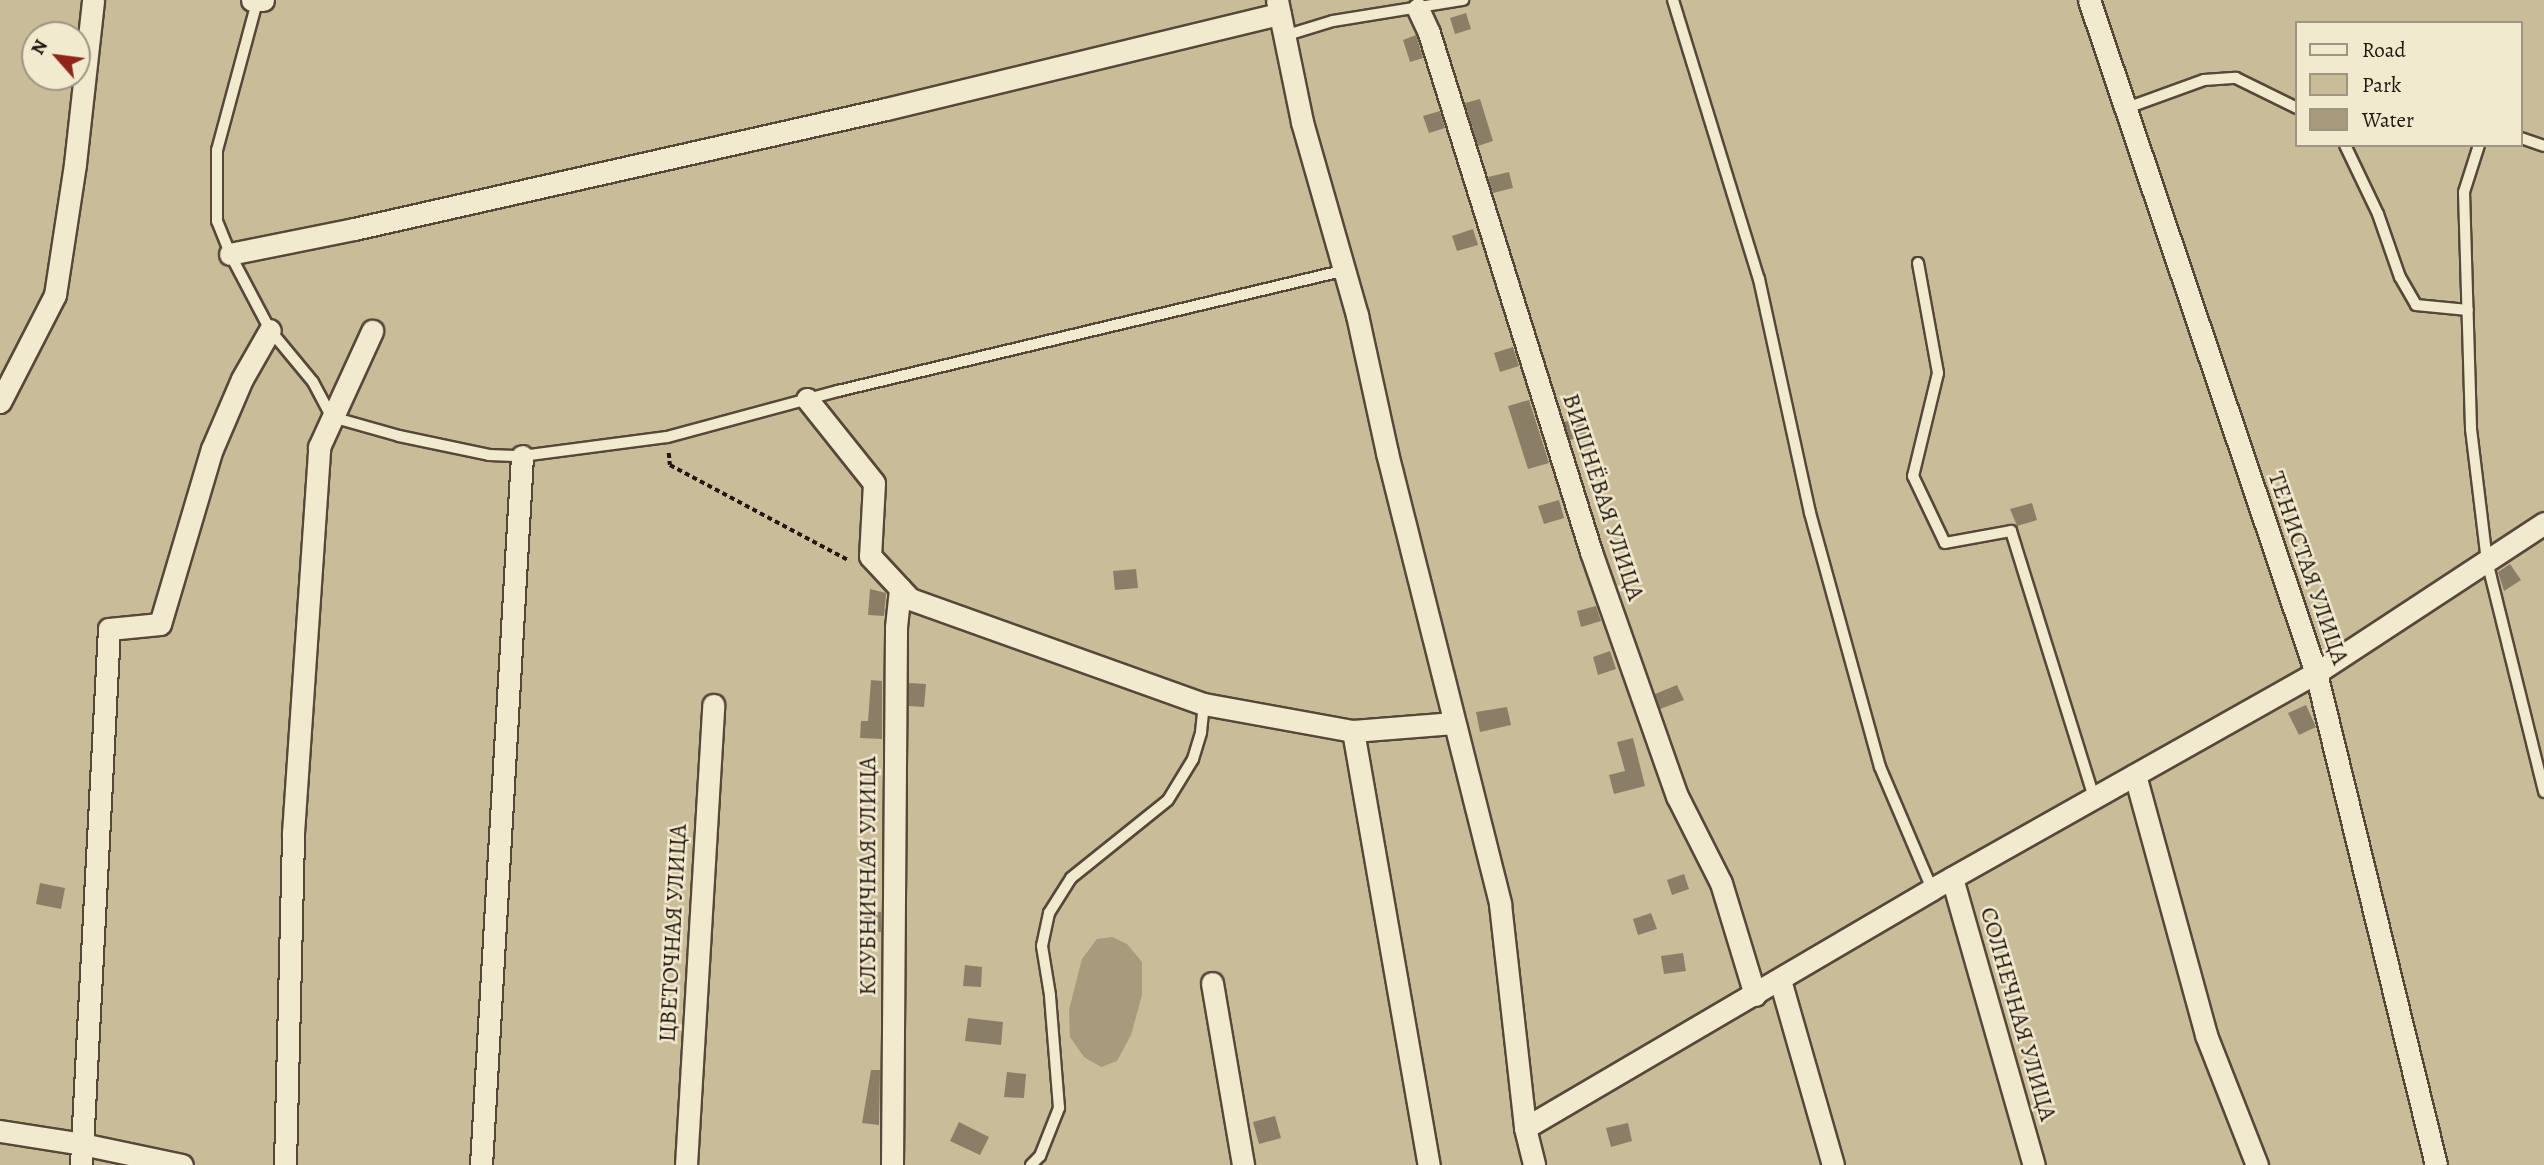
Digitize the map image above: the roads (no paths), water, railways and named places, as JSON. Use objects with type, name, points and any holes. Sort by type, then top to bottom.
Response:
[{"type":"street","points":[[0,402],[55,295],[75,164],[93,0]]},
{"type":"street","name":"ТЕНИСТАЯ УЛИЦА","points":[[2089,0],[2316,673],[2436,1165]]},
{"type":"street","points":[[230,254],[354,229],[845,118],[1278,7],[1301,122],[1346,270],[1500,904],[1525,1128],[1534,1165]]},
{"type":"street","name":"ВИШНЁВАЯ УЛИЦА","points":[[1418,9],[1429,33],[1591,552],[1677,796],[1721,883],[1755,995]]},
{"type":"street","points":[[81,1154],[109,629],[160,624],[212,449],[242,379],[270,330]]},
{"type":"street","points":[[285,1165],[293,833],[319,447],[372,331]]},
{"type":"street","points":[[807,399],[874,483],[870,556],[910,599],[1204,704],[1353,732],[1454,723]]},
{"type":"street","points":[[481,1165],[522,456]]},
{"type":"street","points":[[1525,1128],[1931,889],[2316,673],[2544,523]]},
{"type":"street","name":"КЛУБНИЧНАЯ УЛИЦА","points":[[892,1165],[896,627],[900,588]]},
{"type":"street","name":"ЦВЕТОЧНАЯ УЛИЦА","points":[[686,1165],[713,705]]},
{"type":"street","points":[[1353,732],[1429,1165]]},
{"type":"street","points":[[2135,775],[2206,1035],[2257,1165]]},
{"type":"street","name":"СОЛНЕЧНАЯ УЛИЦА","points":[[1952,877],[2034,1165]]},
{"type":"street","points":[[1780,980],[1833,1165]]},
{"type":"street","points":[[1212,983],[1243,1165]]},
{"type":"street","points":[[0,1131],[81,1154],[182,1165]]},
{"type":"lane","points":[[1284,36],[1333,21],[1462,0]]},
{"type":"lane","points":[[1673,0],[1759,279],[1810,513],[1880,767],[1931,889]]},
{"type":"lane","points":[[257,1],[218,150],[217,221],[230,254],[270,330],[313,382],[332,417],[399,436],[489,455],[522,456],[667,437],[807,399],[1346,270]]},
{"type":"lane","points":[[2124,109],[2204,80],[2236,78],[2296,108]]},
{"type":"lane","points":[[2523,139],[2544,146]]},
{"type":"lane","points":[[2346,147],[2378,214],[2400,277],[2416,306],[2468,310]]},
{"type":"lane","points":[[2478,147],[2464,192],[2471,429],[2487,561],[2544,792]]},
{"type":"lane","points":[[1918,263],[1938,373],[1913,476],[1945,543],[2011,531],[2094,798]]},
{"type":"lane","points":[[1031,1165],[1040,1156],[1059,1108],[1051,995],[1042,946],[1049,913],[1071,878],[1168,800],[1193,759],[1202,732],[1204,704]]},
{"type":"water","points":[[1112,937],[1127,944],[1142,962],[1142,995],[1131,1035],[1117,1061],[1101,1067],[1084,1057],[1070,1037],[1069,1010],[1082,959],[1097,939]]}]
